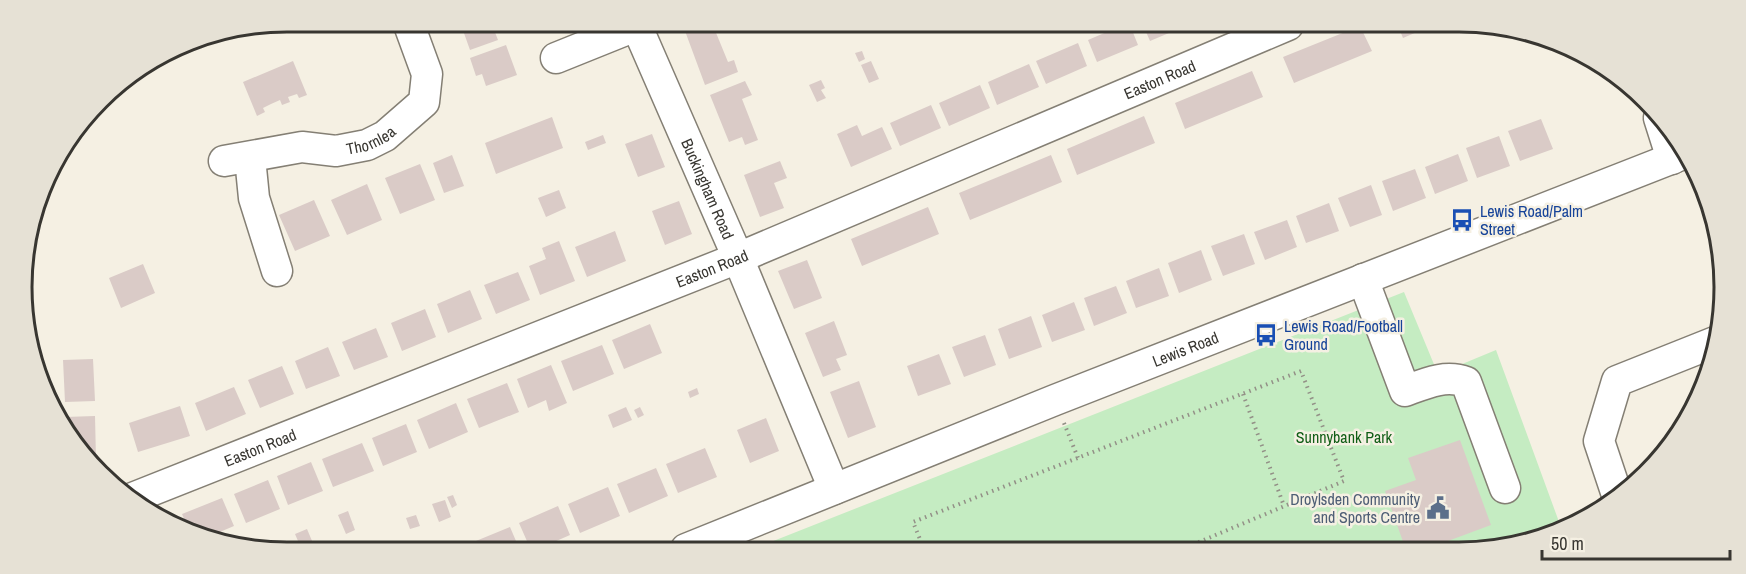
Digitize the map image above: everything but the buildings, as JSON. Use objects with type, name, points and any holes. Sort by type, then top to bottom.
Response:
[{"type":"street","name":"Thornlea","points":[[277,272],[254,198],[237,160],[302,147],[336,151],[367,145],[402,123],[424,102],[427,74],[412,32]]},
{"type":"street","points":[[556,58],[619,32]]},
{"type":"street","name":"Buckingham Road","points":[[641,32],[834,489]]},
{"type":"street","name":"Easton Road","points":[[139,495],[738,258],[1271,32]]},
{"type":"street","name":"Lewis Road","points":[[703,542],[1055,400],[1678,156]]},
{"type":"street","points":[[1363,279],[1404,391],[1445,379],[1466,382],[1505,488]]},
{"type":"street","points":[[1615,490],[1599,441],[1617,381],[1708,345]]},
{"type":"path","points":[[921,542],[914,522],[1301,371],[1344,481],[1199,542]]},
{"type":"path","points":[[1243,394],[1284,506]]},
{"type":"path","points":[[1055,400],[1078,458]]},
{"type":"green space","name":"Sunnybank Park","points":[[1404,292],[1438,374],[1496,350],[1559,522],[1509,538],[1476,542],[771,542]]},
{"type":"place","name":"Lewis Road/Palm Street","points":[[1462,220]]},
{"type":"place","name":"Lewis Road/Football Ground","points":[[1266,335]]},
{"type":"place","name":"Droylsden Community and Sports Centre","points":[[1438,508]]}]
